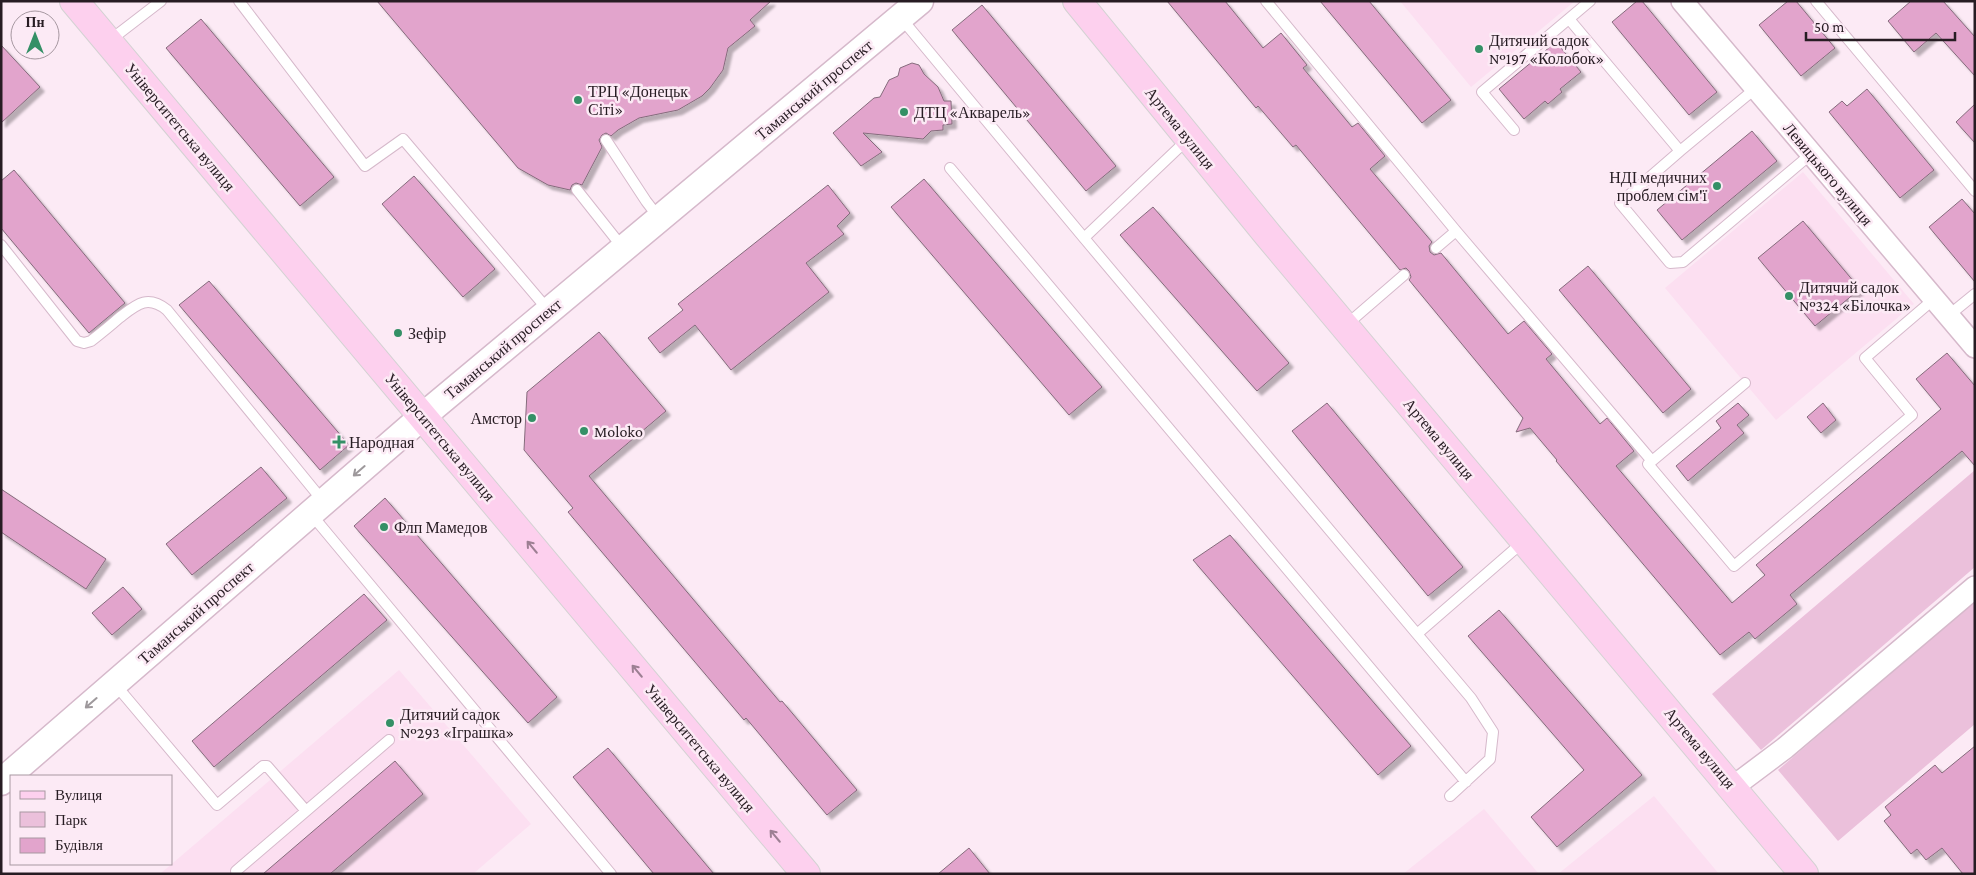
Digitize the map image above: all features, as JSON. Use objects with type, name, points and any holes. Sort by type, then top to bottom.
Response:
[{"type":"main road","name":"Університетська вулиця","points":[[74,1],[423,416],[802,872]]},
{"type":"main road","name":"Артема вулиця","points":[[1077,1],[1344,326],[1733,787],[1804,874]]},
{"type":"street","name":"Левицького вулиця","points":[[1682,1],[1975,347]]},
{"type":"street","name":"Таманський проспект","points":[[1,782],[423,416],[910,9]]},
{"type":"street","points":[[1733,787],[1785,748],[1975,587]]},
{"type":"lane","points":[[108,41],[161,1]]},
{"type":"lane","points":[[239,1],[365,166],[403,139],[549,311]]},
{"type":"lane","points":[[1266,1],[1456,231],[1652,461]]},
{"type":"lane","points":[[1514,130],[1482,92],[1590,1]]},
{"type":"lane","points":[[1816,1],[1975,192]]},
{"type":"lane","points":[[910,9],[1084,238],[1471,698],[1493,732],[1490,759],[1450,796]]},
{"type":"lane","points":[[1569,19],[1680,151]]},
{"type":"lane","points":[[1756,88],[1620,202],[1670,263],[1683,262],[1811,154]]},
{"type":"lane","points":[[1084,238],[1189,139]]},
{"type":"lane","points":[[606,140],[646,201],[660,218]]},
{"type":"lane","points":[[950,168],[1466,782]]},
{"type":"lane","points":[[577,190],[624,249]]},
{"type":"lane","points":[[1436,248],[1456,231]]},
{"type":"lane","points":[[1,245],[77,341],[84,343],[91,341],[137,304],[153,302],[167,310],[317,508],[611,874]]},
{"type":"lane","points":[[1344,326],[1404,275]]},
{"type":"lane","points":[[1948,316],[1975,294]]},
{"type":"lane","points":[[1745,383],[1648,464],[1734,566],[1912,415],[1865,358],[1934,299]]},
{"type":"lane","points":[[1416,634],[1525,541]]},
{"type":"lane","points":[[114,683],[217,805],[263,766],[268,766],[306,812]]},
{"type":"lane","points":[[236,871],[389,740]]},
{"type":"shaded area","name":"Дитячий садок №197 «Колобок»","points":[[1400,1],[1575,1],[1471,87]]},
{"type":"shaded area","name":"Дитячий садок №324 «Білочка»","points":[[1803,172],[1914,304],[1776,420],[1665,288]]},
{"type":"shaded area","name":"Дитячий садок №293 «Іграшка»","points":[[399,670],[531,824],[473,874],[160,874]]},
{"type":"shaded area","points":[[1654,796],[1719,874],[1558,874]]},
{"type":"shaded area","points":[[1484,809],[1539,874],[1403,874]]},
{"type":"green space","points":[[1975,470],[1975,567],[1761,750],[1712,694]]},
{"type":"green space","points":[[1975,601],[1975,724],[1838,841],[1778,770]]},
{"type":"building","name":"ТРЦ «Донецьк Сіті»","points":[[377,1],[771,1],[750,20],[755,26],[728,48],[723,70],[702,96],[678,110],[639,118],[611,136],[606,133],[602,135],[599,140],[602,147],[582,185],[576,183],[572,185],[570,190],[548,185],[518,168]]},
{"type":"building","points":[[1167,1],[1225,1],[1263,48],[1281,33],[1307,65],[1303,68],[1352,127],[1358,123],[1385,156],[1370,169],[1432,242],[1429,246],[1430,252],[1434,255],[1441,253],[1508,334],[1524,321],[1552,354],[1546,359],[1600,424],[1607,418],[1634,451],[1616,466],[1732,603],[1765,575],[1756,565],[1941,409],[1916,379],[1947,353],[1975,386],[1975,466],[1962,451],[1790,595],[1797,604],[1755,639],[1749,632],[1720,655],[1530,428],[1516,432],[1523,418],[1409,280],[1411,277],[1409,271],[1406,268],[1400,270],[1296,145],[1293,147],[1258,106],[1256,108]]},
{"type":"building","points":[[1320,1],[1369,1],[1451,100],[1422,123]]},
{"type":"building","points":[[1637,1],[1642,1],[1717,92],[1689,115],[1612,22]]},
{"type":"building","points":[[1788,1],[1796,1],[1835,48],[1801,76],[1759,25]]},
{"type":"building","points":[[1911,1],[1943,1],[1975,37],[1975,76],[1936,33],[1914,52],[1888,21]]},
{"type":"building","points":[[982,5],[1116,166],[1086,191],[952,30]]},
{"type":"building","points":[[201,19],[334,177],[300,206],[166,48]]},
{"type":"building","points":[[1556,42],[1581,72],[1560,89],[1562,92],[1548,104],[1545,101],[1524,119],[1499,89]]},
{"type":"building","points":[[1,45],[10,55],[10,60],[15,60],[40,87],[1,123]]},
{"type":"building","name":"ДТЦ «Акварель»","points":[[912,63],[919,65],[924,74],[938,87],[944,101],[951,101],[952,124],[943,125],[943,130],[931,131],[923,139],[863,133],[882,152],[861,166],[833,133],[874,98],[880,97],[889,80],[898,76],[900,68]]},
{"type":"building","points":[[1867,89],[1934,170],[1900,198],[1829,112],[1842,101],[1847,106]]},
{"type":"building","points":[[1975,104],[1975,143],[1956,122]]},
{"type":"building","name":"НДІ медичних проблем сім'ї","points":[[1752,131],[1777,161],[1682,240],[1657,210]]},
{"type":"building","points":[[14,170],[125,303],[89,333],[1,228],[1,181]]},
{"type":"building","points":[[414,176],[495,269],[463,297],[382,204]]},
{"type":"building","points":[[924,179],[1102,387],[1069,415],[891,207]]},
{"type":"building","points":[[828,185],[850,213],[837,226],[844,234],[806,263],[829,292],[731,370],[695,325],[660,353],[648,338],[683,310],[678,304]]},
{"type":"building","points":[[1962,199],[1975,214],[1975,282],[1929,227]]},
{"type":"building","points":[[1153,207],[1289,363],[1257,391],[1120,235]]},
{"type":"building","points":[[1803,221],[1860,289],[1815,326],[1758,258]]},
{"type":"building","points":[[1588,266],[1691,389],[1663,413],[1559,290]]},
{"type":"building","points":[[209,281],[349,445],[320,470],[179,305]]},
{"type":"building","points":[[599,332],[666,411],[589,476],[857,790],[827,815],[568,512],[573,508],[524,450],[527,392]]},
{"type":"building","points":[[1327,403],[1463,567],[1428,596],[1292,431]]},
{"type":"building","points":[[1738,403],[1749,415],[1737,425],[1744,433],[1688,481],[1676,466],[1721,428],[1716,421]]},
{"type":"building","points":[[1823,403],[1836,420],[1821,433],[1807,417]]},
{"type":"building","points":[[261,467],[287,498],[192,575],[166,544]]},
{"type":"building","points":[[1,489],[106,559],[86,589],[1,532]]},
{"type":"building","points":[[385,498],[557,697],[528,723],[354,526]]},
{"type":"building","points":[[1230,535],[1411,746],[1378,775],[1193,560]]},
{"type":"building","points":[[123,587],[142,609],[112,635],[92,613]]},
{"type":"building","points":[[364,594],[387,620],[214,767],[192,741]]},
{"type":"building","points":[[1499,610],[1642,775],[1557,847],[1531,817],[1584,770],[1468,636]]},
{"type":"building","points":[[1975,746],[1975,874],[1963,874],[1942,848],[1926,860],[1917,849],[1911,854],[1884,821],[1891,815],[1885,807],[1935,765],[1942,773]]},
{"type":"building","points":[[608,748],[714,874],[654,874],[573,777]]},
{"type":"building","points":[[395,761],[423,794],[330,874],[263,874]]},
{"type":"building","points":[[969,848],[990,874],[938,874]]},
{"type":"place","name":"Дитячий садок №197 «Колобок»","points":[[1479,49]]},
{"type":"place","name":"ТРЦ «Донецьк Сіті»","points":[[578,100]]},
{"type":"place","name":"ДТЦ «Акварель»","points":[[904,112]]},
{"type":"place","name":"НДІ медичних проблем сім'ї","points":[[1717,186]]},
{"type":"place","name":"Дитячий садок №324 «Білочка»","points":[[1789,296]]},
{"type":"place","name":"Зефір","points":[[398,333]]},
{"type":"place","name":"Амстор","points":[[532,418]]},
{"type":"place","name":"Moloko","points":[[584,431]]},
{"type":"place","name":"Народная","points":[[339,442]]},
{"type":"place","name":"Флп Мамедов","points":[[384,527]]},
{"type":"place","name":"Дитячий садок №293 «Іграшка»","points":[[390,723]]}]
